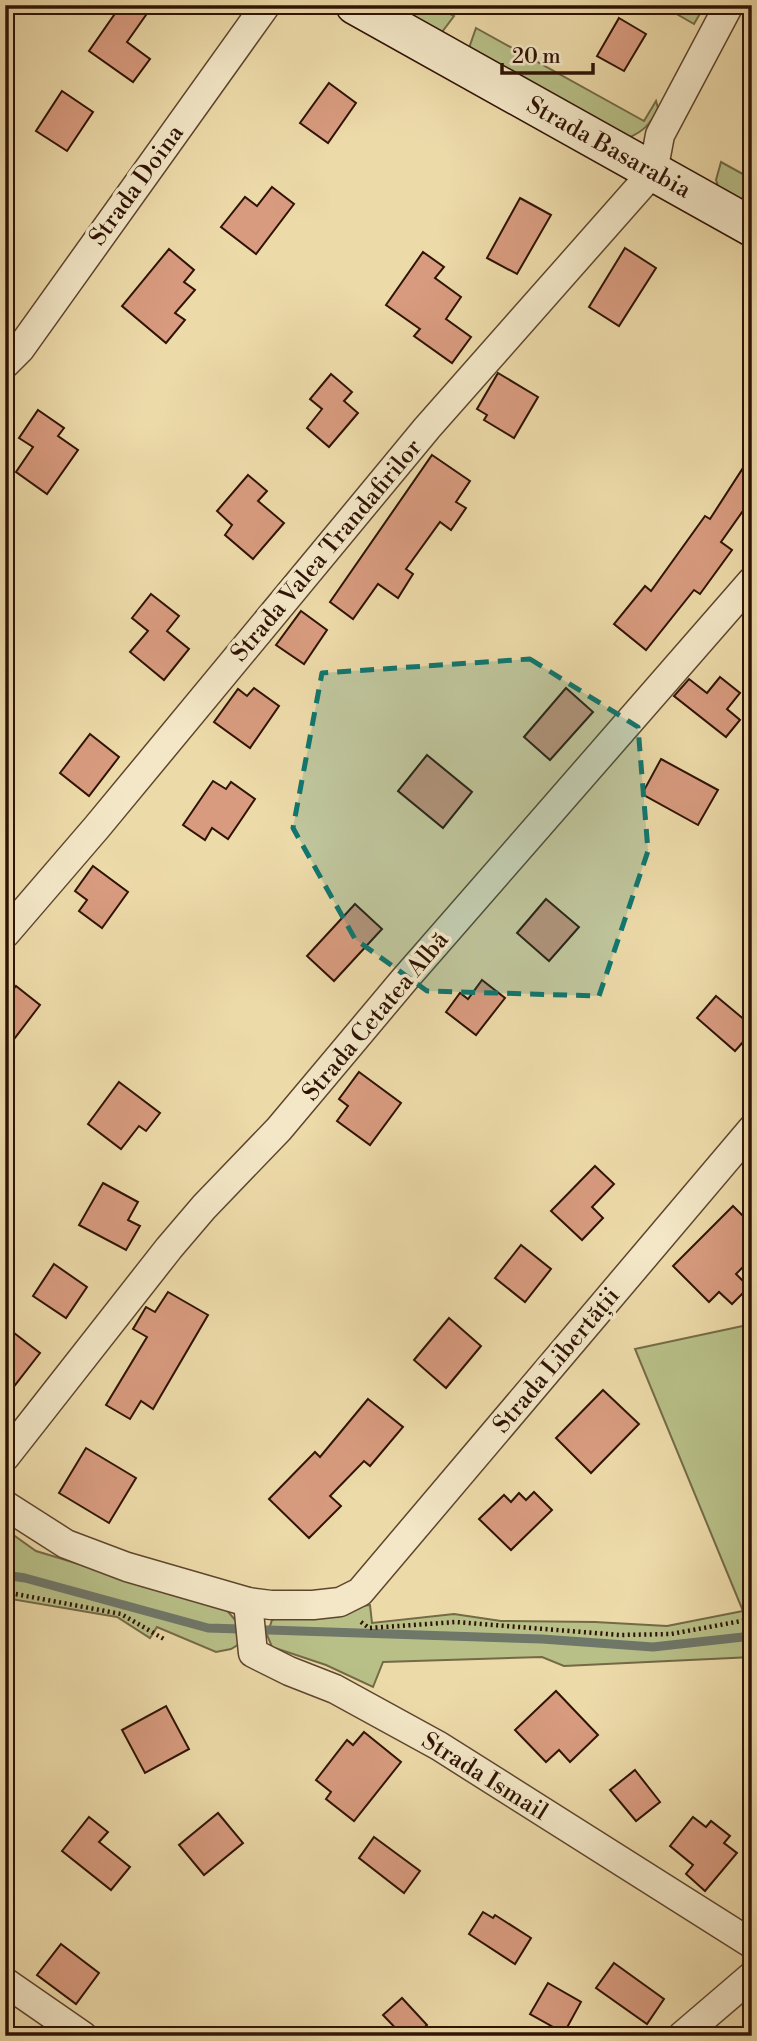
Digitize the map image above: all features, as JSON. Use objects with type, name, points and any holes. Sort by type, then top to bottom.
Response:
[{"type":"street","name":"Strada Doina","points":[[5,364],[20,349],[265,5]]},
{"type":"street","points":[[653,172],[660,135],[729,5]]},
{"type":"street","name":"Strada Basarabia","points":[[364,7],[752,227]]},
{"type":"street","name":"Strada Valea Trandafirilor","points":[[5,934],[97,827],[426,428],[653,172]]},
{"type":"street","name":"Strada Cetatea Albă","points":[[5,1457],[169,1248],[279,1129],[413,970],[752,581]]},
{"type":"street","name":"Strada Libertății","points":[[350,1597],[752,1129]]},
{"type":"street","points":[[5,1505],[66,1544],[127,1567],[248,1602],[292,1605],[350,1597]]},
{"type":"street","name":"Strada Ismail","points":[[248,1602],[253,1653],[335,1689],[439,1746],[752,1944]]},
{"type":"street","points":[[682,2036],[752,1976]]},
{"type":"street","points":[[5,1982],[83,2036]]},
{"type":"path","points":[[5,1592],[121,1614],[164,1639]]},
{"type":"path","points":[[350,1597],[369,1628],[456,1622],[620,1634],[671,1634],[752,1619]]},
{"type":"highlighted area","points":[[530,659],[638,727],[648,851],[599,996],[427,991],[355,939],[293,828],[322,673]]},
{"type":"green space","points":[[418,5],[434,5],[454,16],[439,36],[410,20]]},
{"type":"green space","points":[[661,5],[705,5],[694,24]]},
{"type":"green space","points":[[476,28],[644,121],[656,101],[658,108],[646,126],[628,138],[469,48]]},
{"type":"green space","points":[[721,162],[752,179],[752,206],[719,189],[716,180]]},
{"type":"green space","points":[[752,1324],[752,1657],[564,1666],[542,1657],[383,1662],[373,1687],[326,1665],[272,1647],[267,1635],[272,1620],[288,1613],[370,1605],[372,1623],[454,1614],[501,1621],[667,1626],[743,1611],[635,1349]]},
{"type":"green space","points":[[5,1529],[36,1551],[225,1608],[236,1621],[241,1643],[231,1649],[216,1652],[157,1627],[150,1638],[117,1617],[5,1598]]},
{"type":"building","points":[[121,5],[153,5],[127,42],[150,59],[133,82],[89,51]]},
{"type":"building","points":[[619,18],[646,34],[624,71],[597,56]]},
{"type":"building","points":[[329,83],[356,103],[328,143],[300,123]]},
{"type":"building","points":[[62,91],[93,112],[67,151],[36,131]]},
{"type":"building","points":[[272,187],[294,204],[256,254],[221,227],[245,197],[257,206]]},
{"type":"building","points":[[520,198],[551,215],[517,274],[487,258]]},
{"type":"building","points":[[625,248],[656,268],[619,326],[589,307]]},
{"type":"building","points":[[169,249],[194,270],[184,282],[195,290],[175,313],[185,320],[166,343],[122,306]]},
{"type":"building","points":[[423,252],[444,267],[435,278],[461,297],[446,319],[471,337],[452,363],[414,336],[420,329],[386,305]]},
{"type":"building","points":[[498,373],[538,397],[514,438],[484,420],[487,415],[477,409]]},
{"type":"building","points":[[331,374],[352,392],[344,401],[358,413],[329,447],[307,428],[322,409],[310,399]]},
{"type":"building","points":[[38,410],[64,428],[58,436],[78,450],[47,494],[16,472],[33,447],[19,438]]},
{"type":"building","points":[[752,454],[752,498],[721,542],[732,550],[700,594],[694,590],[646,650],[614,624],[645,586],[651,591],[705,516],[710,519]]},
{"type":"building","points":[[432,455],[470,481],[456,502],[466,508],[451,530],[440,522],[406,569],[413,574],[398,598],[378,584],[353,619],[330,602]]},
{"type":"building","points":[[248,475],[267,491],[258,501],[284,523],[253,559],[225,535],[232,525],[217,511]]},
{"type":"building","points":[[151,594],[179,616],[167,631],[189,649],[164,680],[130,652],[148,631],[132,618]]},
{"type":"building","points":[[301,611],[327,630],[304,664],[276,645]]},
{"type":"building","points":[[720,677],[740,693],[727,709],[740,720],[726,737],[674,696],[689,679],[707,693]]},
{"type":"building","points":[[254,688],[279,706],[250,748],[214,722],[238,689],[247,696]]},
{"type":"building","points":[[566,688],[593,712],[550,760],[524,737]]},
{"type":"building","points":[[90,734],[119,757],[89,796],[60,773]]},
{"type":"building","points":[[427,755],[472,792],[443,828],[398,791]]},
{"type":"building","points":[[661,759],[718,790],[698,825],[642,794]]},
{"type":"building","points":[[213,781],[226,789],[231,782],[255,799],[228,839],[212,828],[205,840],[183,825]]},
{"type":"building","points":[[93,866],[128,892],[102,928],[79,911],[87,900],[75,891]]},
{"type":"building","points":[[546,899],[579,927],[549,961],[517,933]]},
{"type":"building","points":[[355,904],[382,929],[334,981],[307,956]]},
{"type":"building","points":[[482,980],[505,998],[476,1035],[446,1012],[460,993],[468,999]]},
{"type":"building","points":[[16,986],[40,1005],[5,1051],[5,1000]]},
{"type":"building","points":[[716,996],[752,1026],[752,1032],[735,1051],[697,1018]]},
{"type":"building","points":[[359,1072],[401,1103],[370,1145],[337,1121],[348,1106],[339,1099]]},
{"type":"building","points":[[119,1082],[160,1113],[146,1131],[139,1126],[121,1149],[88,1124]]},
{"type":"building","points":[[595,1166],[614,1184],[592,1207],[603,1218],[582,1240],[551,1211]]},
{"type":"building","points":[[103,1183],[138,1202],[128,1220],[140,1226],[126,1250],[79,1225]]},
{"type":"building","points":[[733,1206],[752,1225],[752,1258],[736,1274],[749,1287],[732,1304],[719,1292],[709,1302],[673,1266]]},
{"type":"building","points":[[521,1245],[551,1269],[525,1302],[495,1278]]},
{"type":"building","points":[[54,1264],[87,1287],[66,1318],[33,1296]]},
{"type":"building","points":[[168,1292],[208,1315],[153,1409],[141,1401],[130,1419],[106,1405],[147,1337],[133,1329],[146,1307],[155,1312]]},
{"type":"building","points":[[449,1318],[481,1346],[446,1388],[414,1360]]},
{"type":"building","points":[[5,1326],[40,1353],[5,1398]]},
{"type":"building","points":[[603,1390],[639,1424],[591,1473],[556,1438]]},
{"type":"building","points":[[368,1399],[403,1427],[370,1466],[364,1461],[330,1496],[341,1506],[309,1538],[269,1499],[315,1452],[320,1457]]},
{"type":"building","points":[[86,1448],[136,1478],[109,1523],[59,1493]]},
{"type":"building","points":[[534,1492],[552,1510],[511,1550],[479,1519],[504,1495],[511,1502],[519,1493],[526,1500]]},
{"type":"building","points":[[556,1691],[598,1735],[570,1762],[559,1750],[546,1762],[515,1730]]},
{"type":"building","points":[[166,1706],[189,1749],[145,1773],[122,1730]]},
{"type":"building","points":[[364,1732],[401,1762],[354,1821],[326,1799],[331,1792],[316,1780],[347,1740],[353,1745]]},
{"type":"building","points":[[635,1770],[660,1802],[636,1821],[610,1790]]},
{"type":"building","points":[[218,1813],[243,1843],[204,1875],[179,1845]]},
{"type":"building","points":[[89,1817],[108,1832],[99,1842],[130,1867],[111,1890],[62,1851]]},
{"type":"building","points":[[693,1817],[706,1827],[711,1821],[730,1836],[724,1843],[737,1853],[705,1891],[686,1874],[693,1865],[670,1846]]},
{"type":"building","points":[[374,1837],[420,1871],[404,1893],[359,1858]]},
{"type":"building","points":[[483,1912],[493,1918],[495,1915],[531,1938],[515,1964],[469,1934]]},
{"type":"building","points":[[61,1944],[99,1973],[76,2004],[37,1975]]},
{"type":"building","points":[[614,1963],[664,1999],[647,2024],[596,1988]]},
{"type":"building","points":[[548,1983],[581,2002],[564,2033],[530,2014]]},
{"type":"building","points":[[402,1998],[427,2025],[415,2036],[403,2036],[383,2015]]},
{"type":"waterway","points":[[5,1575],[25,1578],[208,1628],[542,1639],[653,1647],[752,1636]]}]
